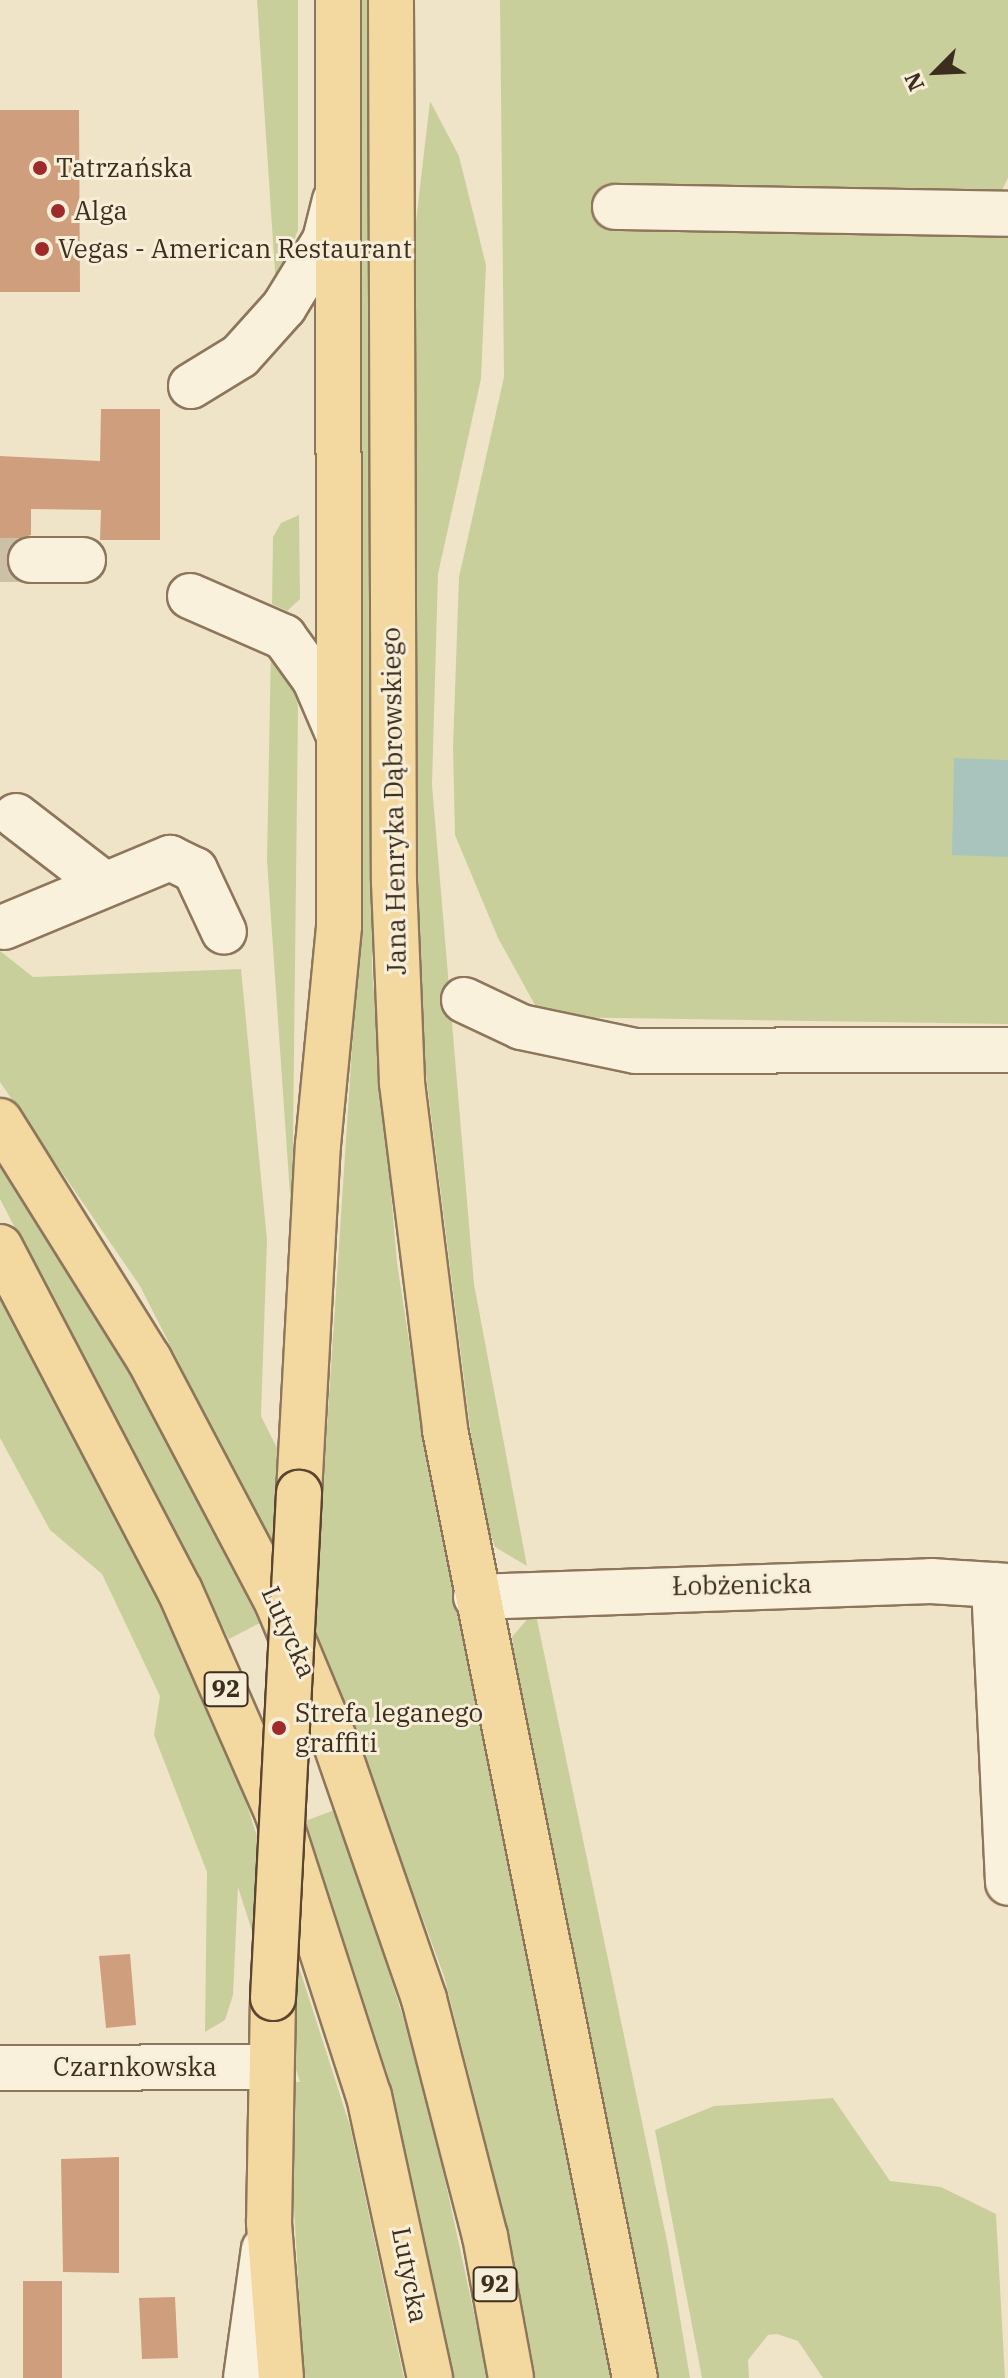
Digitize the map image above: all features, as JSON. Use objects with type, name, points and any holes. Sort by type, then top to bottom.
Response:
[{"type":"main road","name":"Jana Henryka Dąbrowskiego","points":[[281,2378],[269,2223],[270,2067],[318,1145],[339,926],[338,0]]},
{"type":"main road","name":"Jana Henryka Dąbrowskiego","points":[[391,0],[398,1029],[425,1292],[476,1597],[635,2378]]},
{"type":"main road","name":"Lutycka","points":[[0,1121],[149,1359],[278,1604],[327,1722],[424,1999],[511,2378]]},
{"type":"main road","name":"Lutycka","points":[[0,1247],[180,1591],[277,1812],[369,2096],[430,2378]]},
{"type":"street","points":[[191,386],[240,356],[296,292],[325,240],[338,186]]},
{"type":"street","points":[[615,207],[1008,214]]},
{"type":"street","points":[[31,560],[83,560]]},
{"type":"street","points":[[190,596],[284,637],[315,680],[339,736]]},
{"type":"street","points":[[16,816],[103,883]]},
{"type":"street","points":[[4,927],[160,859],[179,859],[200,878],[224,932]]},
{"type":"street","points":[[464,1000],[521,1027],[636,1051],[1008,1050]]},
{"type":"street","points":[[1001,1586],[1008,1883]]},
{"type":"street","name":"Łobżenicka","points":[[476,1597],[590,1589],[1001,1586]]},
{"type":"street","name":"Czarnkowska","points":[[0,2068],[270,2067]]},
{"type":"street","points":[[246,2378],[269,2223]]},
{"type":"green space","points":[[257,0],[298,0],[298,230],[276,287]]},
{"type":"green space","points":[[359,0],[370,0],[372,970],[397,1263],[432,1490],[614,2378],[536,2378],[505,2218],[444,1976],[320,1641],[140,1286],[0,1082],[0,951],[33,977],[241,969],[267,1240],[261,1416],[320,1534],[362,897]]},
{"type":"green space","points":[[500,0],[1008,0],[1008,178],[1002,190],[755,195],[1008,228],[1008,1024],[551,1017],[535,1005],[498,938],[455,835],[453,747],[459,577],[504,377]]},
{"type":"green space","points":[[430,101],[459,156],[486,265],[481,379],[438,574],[432,785],[474,1284],[527,1566],[495,1547],[479,1499],[419,1018],[413,247]]},
{"type":"green space","points":[[299,515],[300,599],[287,611],[272,604],[273,537],[281,523]]},
{"type":"green space","points":[[271,647],[297,689],[298,711],[292,1224],[267,860]]},
{"type":"green space","points":[[0,1161],[96,1307],[260,1623],[229,1639],[0,1199]]},
{"type":"green space","points":[[0,1296],[155,1591],[245,1799],[350,2126],[404,2378],[304,2378],[293,2191],[293,2082],[300,2082],[238,1887],[233,1995],[225,2020],[205,2032],[207,1872],[154,1735],[160,1696],[102,1574],[50,1530],[0,1438]]},
{"type":"green space","points":[[535,1610],[668,2246],[690,2378],[659,2378],[517,1676],[512,1637]]},
{"type":"green space","points":[[337,1809],[424,2083],[488,2378],[453,2378],[388,2075],[305,1821]]},
{"type":"green space","points":[[833,2098],[890,2181],[941,2187],[996,2214],[1005,2378],[823,2378],[798,2341],[777,2334],[768,2335],[748,2360],[749,2378],[702,2378],[655,2130],[714,2106]]},
{"type":"water","points":[[954,758],[1008,760],[1008,857],[952,855]]},
{"type":"building","name":"Tatrzańska","points":[[0,110],[79,110],[80,292],[0,292]]},
{"type":"building","points":[[101,409],[160,409],[160,540],[100,540],[101,510],[31,509],[31,535],[18,539],[6,559],[14,577],[0,577],[0,456],[100,461]]},
{"type":"building","points":[[130,1954],[136,2025],[106,2028],[99,1956]]},
{"type":"building","points":[[119,2157],[119,2273],[63,2272],[61,2159]]},
{"type":"building","points":[[23,2281],[62,2281],[62,2378],[23,2378]]},
{"type":"building","points":[[175,2297],[178,2358],[142,2359],[139,2298]]},
{"type":"tunnel","points":[[0,560],[31,560]]},
{"type":"place","name":"Tatrzańska","points":[[40,168]]},
{"type":"place","name":"Alga","points":[[58,211]]},
{"type":"place","name":"Vegas - American Restaurant","points":[[42,249]]},
{"type":"place","name":"Strefa leganego graffiti","points":[[279,1728]]}]
